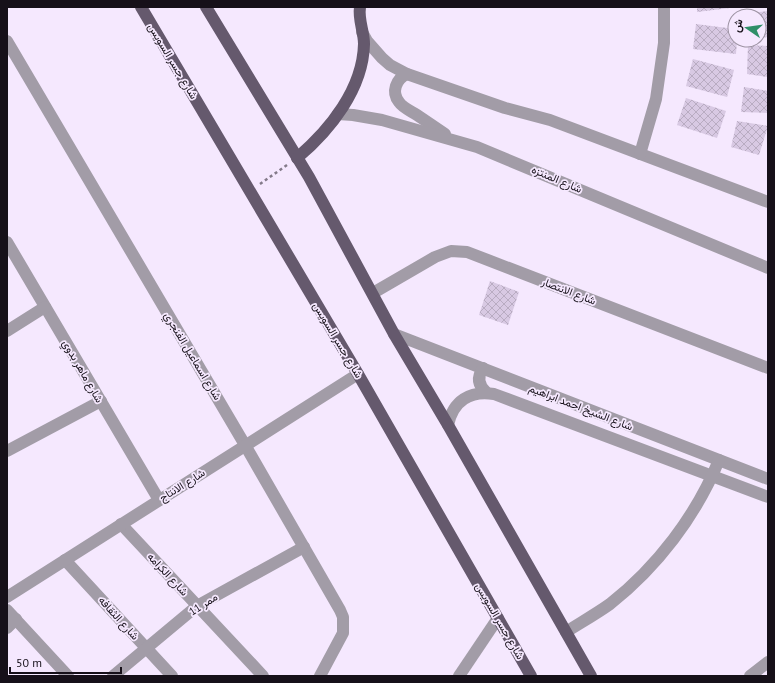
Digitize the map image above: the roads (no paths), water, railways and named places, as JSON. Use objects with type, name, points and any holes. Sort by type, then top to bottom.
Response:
[{"type":"main road","name":"شارع جسر السويس","points":[[141,7],[358,374],[531,676]]},
{"type":"main road","points":[[206,7],[297,158],[373,293],[394,334],[448,425],[591,676]]},
{"type":"main road","points":[[297,158],[312,145],[338,114],[356,79],[362,61],[364,42],[360,21],[360,7]]},
{"type":"street","points":[[640,154],[656,99],[664,42],[664,7]]},
{"type":"street","points":[[362,32],[382,58],[390,65],[407,74],[505,108],[550,120],[768,202]]},
{"type":"street","name":"شارع اسماعيل الفنجري","points":[[7,41],[246,445],[340,610],[344,625],[343,633],[320,676]]},
{"type":"street","points":[[407,74],[402,76],[396,84],[395,90],[397,100],[404,107],[452,140]]},
{"type":"street","name":"شارع المنتزه","points":[[338,114],[382,120],[493,153],[768,268]]},
{"type":"street","name":"شارع ماهر بدوي","points":[[7,242],[159,500]]},
{"type":"street","name":"شارع الانتصار","points":[[373,293],[435,257],[451,251],[467,252],[768,368]]},
{"type":"street","points":[[7,331],[45,307]]},
{"type":"street","name":"شارع الشيخ احمد ابراهيم","points":[[394,334],[768,479]]},
{"type":"street","points":[[483,368],[480,373],[479,384],[486,392]]},
{"type":"street","name":"شارع الانتاج","points":[[7,597],[358,374]]},
{"type":"street","points":[[448,425],[453,410],[463,400],[470,395],[486,392]]},
{"type":"street","name":"شارع الشيخ احمد ابراهيم","points":[[486,392],[501,396],[768,497]]},
{"type":"street","points":[[7,451],[100,401]]},
{"type":"street","points":[[566,632],[609,604],[651,567],[686,523],[713,477],[720,460]]},
{"type":"street","name":"شارع الكرامه","points":[[121,524],[259,675]]},
{"type":"street","name":"ممر 11","points":[[113,676],[197,606],[304,547]]},
{"type":"street","name":"شارع الثقافه","points":[[66,560],[172,676]]},
{"type":"street","points":[[7,610],[68,676]]},
{"type":"street","points":[[458,676],[498,618]]},
{"type":"street","points":[[7,628],[16,619]]},
{"type":"street","points":[[750,676],[768,662]]}]
